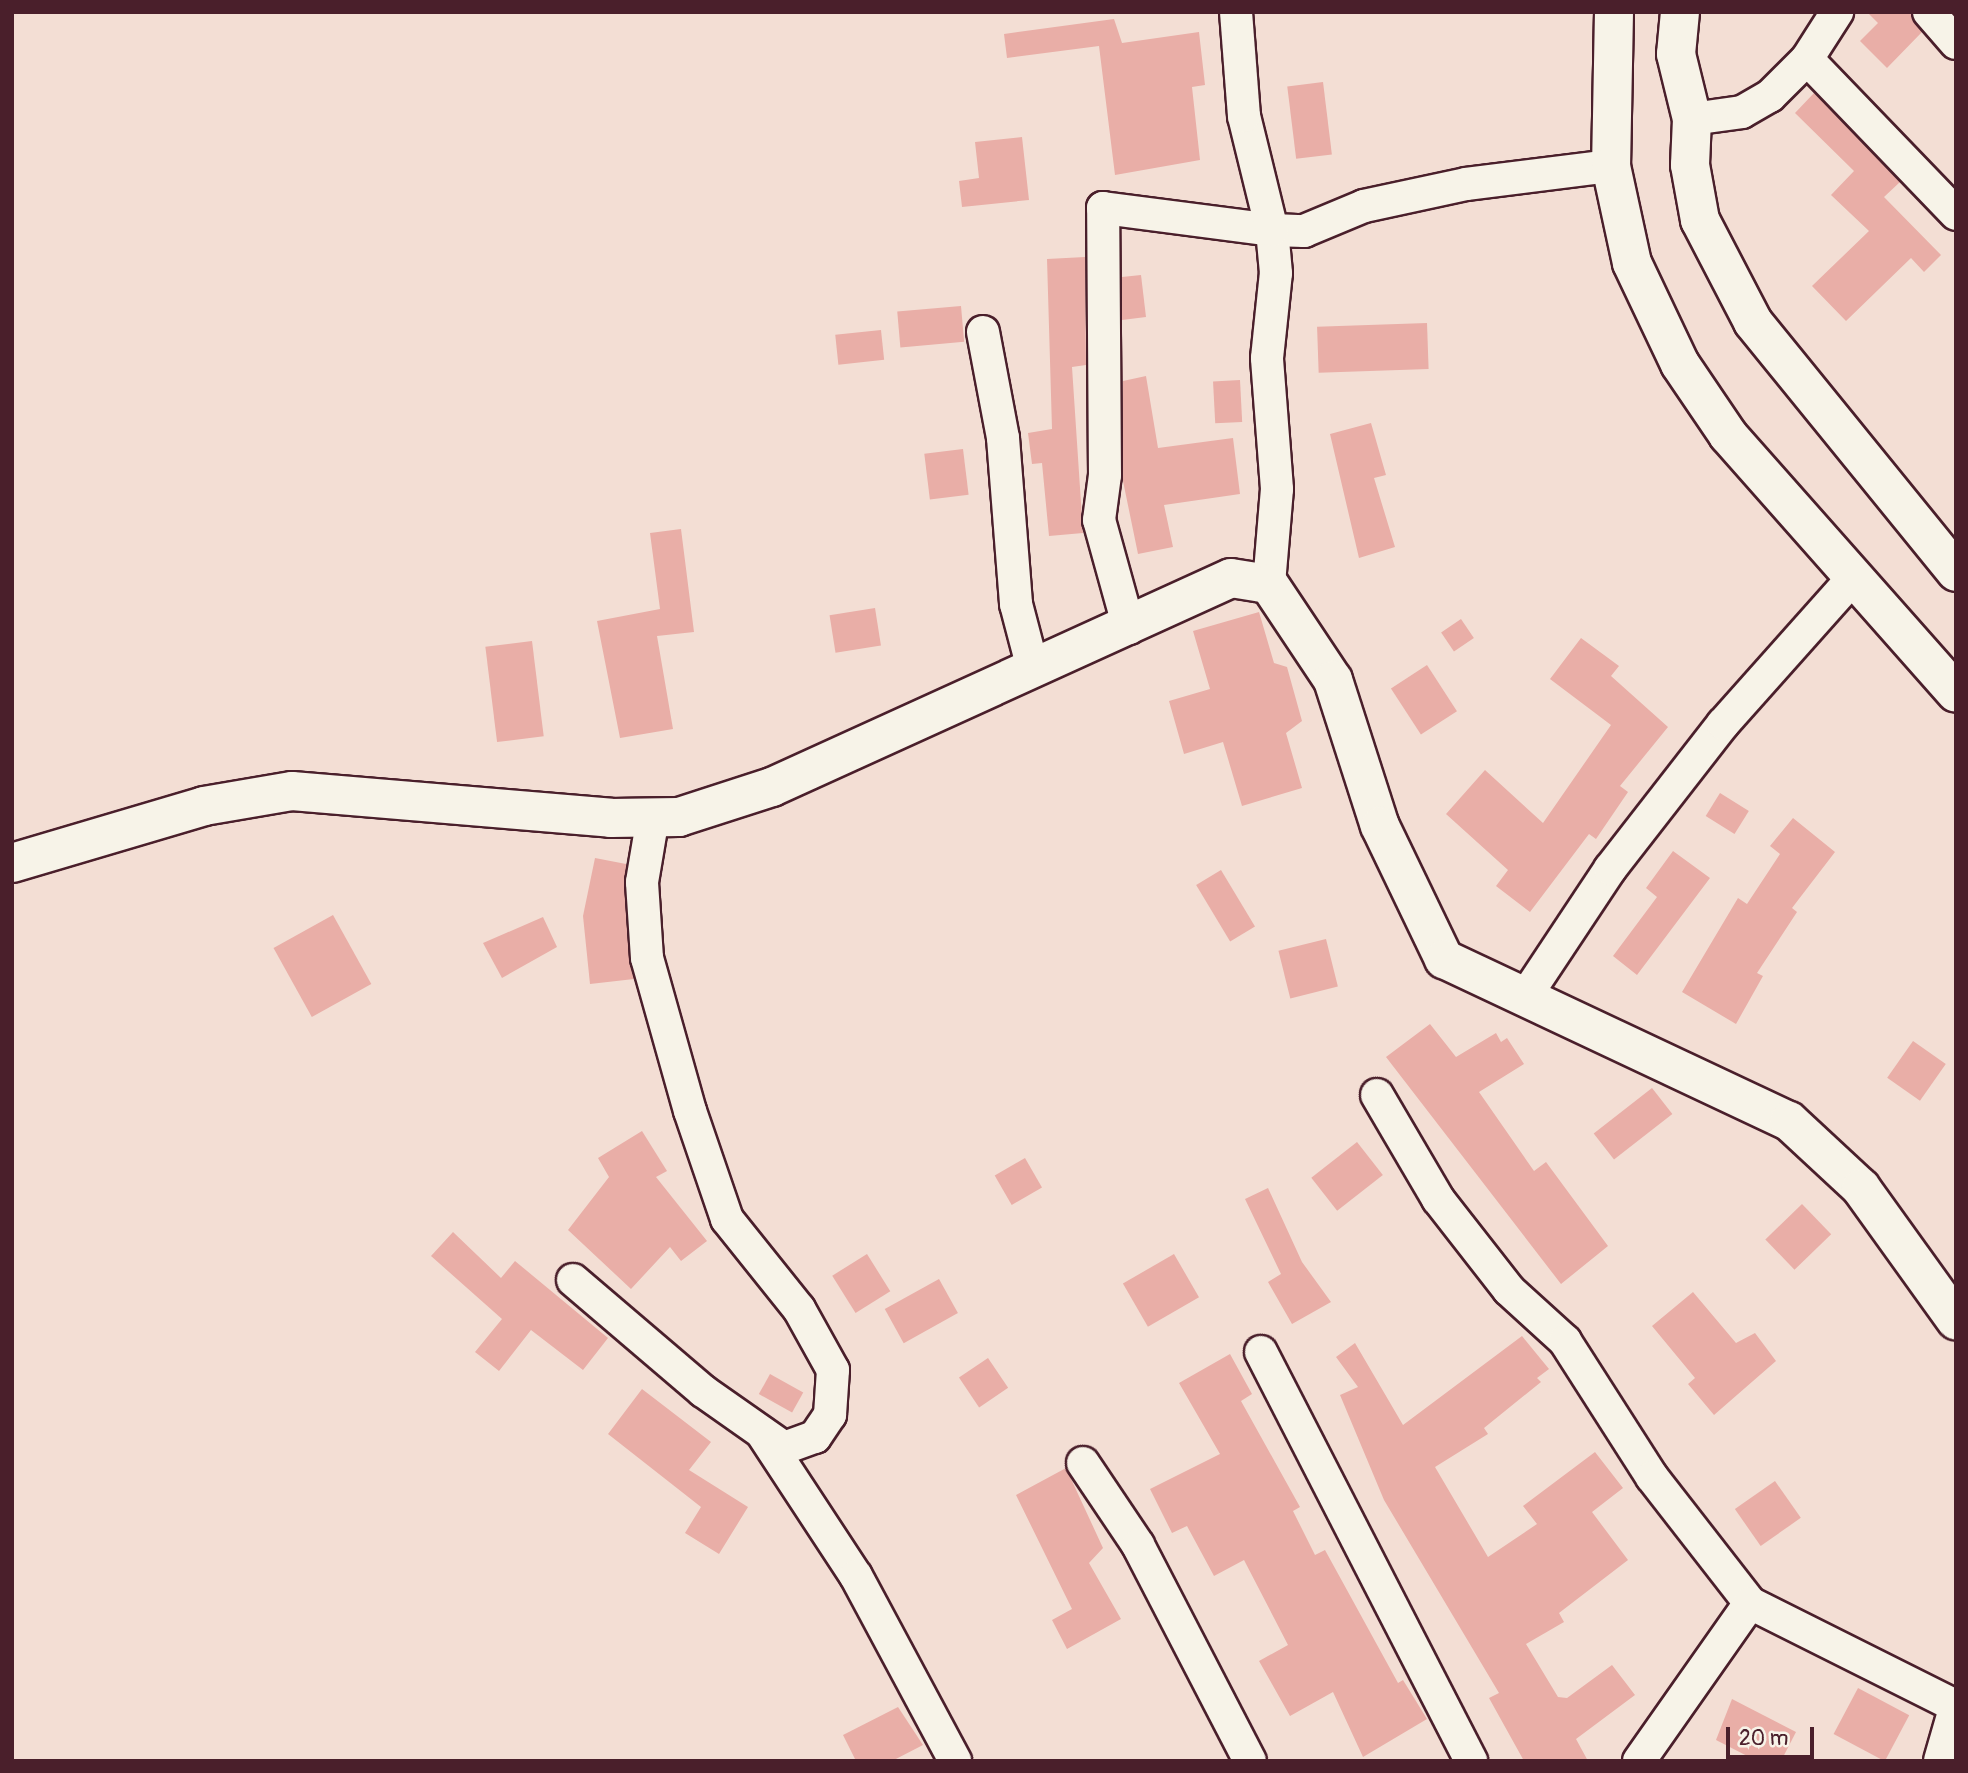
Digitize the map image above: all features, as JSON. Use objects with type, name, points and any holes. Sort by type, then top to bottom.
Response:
[{"type":"street","points":[[1236,12],[1244,116],[1272,230],[1276,273],[1268,358],[1277,489],[1269,584],[1333,680],[1380,826],[1444,959],[1712,1080],[1789,1121],[1861,1188],[1956,1320]]},
{"type":"street","points":[[1614,12],[1611,166],[1632,262],[1680,364],[1728,435],[1956,693]]},
{"type":"street","points":[[1680,12],[1676,54],[1692,118],[1690,165],[1700,220],[1754,322],[1956,572]]},
{"type":"street","points":[[1692,118],[1742,112],[1770,96],[1807,59],[1837,12]]},
{"type":"street","points":[[1929,12],[1956,43]]},
{"type":"street","points":[[1807,59],[1956,214]]},
{"type":"street","points":[[1129,628],[1099,520],[1105,475],[1103,208],[1272,230],[1304,231],[1364,206],[1466,184],[1611,166]]},
{"type":"street","points":[[983,332],[1003,438],[1016,604],[1034,669]]},
{"type":"street","points":[[12,863],[204,806],[292,791],[679,817],[772,787],[1129,628],[1231,578],[1269,584]]},
{"type":"street","points":[[1525,997],[1610,869],[1723,724],[1853,578]]},
{"type":"street","points":[[573,1280],[784,1448],[815,1437],[830,1415],[833,1370],[799,1309],[727,1219],[690,1111],[646,958],[642,882],[653,817]]},
{"type":"street","points":[[1377,1095],[1438,1199],[1508,1290],[1564,1341],[1652,1478],[1750,1603],[1956,1706]]},
{"type":"street","points":[[1261,1352],[1471,1761]]},
{"type":"street","points":[[762,1433],[856,1576],[955,1761]]},
{"type":"street","points":[[1083,1463],[1138,1545],[1250,1761]]},
{"type":"street","points":[[1639,1761],[1750,1603]]},
{"type":"street","points":[[1943,1761],[1956,1716]]},
{"type":"building","points":[[1867,12],[1911,12],[1922,32],[1887,68],[1860,41],[1878,23]]},
{"type":"building","points":[[1114,19],[1122,43],[1199,32],[1205,85],[1192,87],[1200,160],[1115,175],[1099,46],[1007,58],[1004,34]]},
{"type":"building","points":[[1323,82],[1332,154],[1296,159],[1287,86]]},
{"type":"building","points":[[1814,93],[1900,182],[1884,197],[1941,255],[1924,272],[1911,258],[1846,321],[1812,286],[1869,231],[1831,195],[1854,171],[1795,113]]},
{"type":"building","points":[[1022,137],[1029,200],[962,207],[959,181],[979,178],[975,142]]},
{"type":"building","points":[[1085,257],[1086,365],[1072,367],[1083,533],[1049,536],[1042,463],[1032,464],[1028,433],[1052,429],[1047,259]]},
{"type":"building","points":[[1141,275],[1146,317],[1122,320],[1122,277]]},
{"type":"building","points":[[961,306],[964,342],[900,347],[897,312]]},
{"type":"building","points":[[1427,323],[1429,369],[1319,373],[1317,327]]},
{"type":"building","points":[[881,330],[884,360],[838,365],[835,335]]},
{"type":"building","points":[[1146,376],[1158,448],[1233,438],[1240,494],[1164,505],[1173,547],[1138,554],[1123,481],[1123,381]]},
{"type":"building","points":[[1240,380],[1242,422],[1215,423],[1213,381]]},
{"type":"building","points":[[1371,423],[1386,475],[1374,478],[1395,547],[1359,558],[1330,434]]},
{"type":"building","points":[[963,449],[969,495],[930,499],[924,454]]},
{"type":"building","points":[[681,529],[694,632],[657,636],[673,729],[620,738],[597,621],[660,609],[650,533]]},
{"type":"building","points":[[875,608],[881,646],[836,653],[830,615]]},
{"type":"building","points":[[1259,612],[1274,663],[1287,667],[1302,721],[1286,733],[1302,788],[1242,806],[1223,742],[1184,754],[1169,701],[1210,689],[1193,631]]},
{"type":"building","points":[[1461,619],[1474,638],[1454,651],[1441,632]]},
{"type":"building","points":[[1581,638],[1619,666],[1611,676],[1668,727],[1620,786],[1628,792],[1596,839],[1589,834],[1530,912],[1496,886],[1508,870],[1446,814],[1485,770],[1543,823],[1611,725],[1550,679]]},
{"type":"building","points":[[532,641],[544,736],[497,742],[485,647]]},
{"type":"building","points":[[1427,665],[1457,711],[1421,735],[1391,688]]},
{"type":"building","points":[[1720,793],[1749,811],[1735,834],[1706,816]]},
{"type":"building","points":[[1793,818],[1835,852],[1792,908],[1797,912],[1757,973],[1763,976],[1736,1024],[1682,992],[1738,898],[1747,904],[1780,854],[1770,846]]},
{"type":"building","points":[[1673,851],[1710,878],[1637,975],[1613,956],[1657,897],[1646,888]]},
{"type":"building","points":[[595,858],[626,864],[634,979],[590,984],[583,916]]},
{"type":"building","points":[[1221,870],[1255,927],[1230,942],[1196,885]]},
{"type":"building","points":[[333,915],[371,984],[312,1017],[274,948]]},
{"type":"building","points":[[543,917],[557,947],[502,978],[483,943]]},
{"type":"building","points":[[1326,939],[1338,987],[1290,998],[1278,951]]},
{"type":"building","points":[[1430,1024],[1456,1057],[1496,1033],[1501,1042],[1507,1038],[1524,1064],[1479,1092],[1534,1171],[1546,1162],[1608,1246],[1561,1284],[1386,1057]]},
{"type":"building","points":[[1913,1041],[1946,1064],[1920,1101],[1887,1078]]},
{"type":"building","points":[[1652,1088],[1672,1114],[1614,1160],[1594,1134]]},
{"type":"building","points":[[642,1131],[667,1171],[656,1177],[707,1241],[681,1261],[670,1247],[631,1289],[568,1230],[609,1177],[598,1158]]},
{"type":"building","points":[[1357,1142],[1383,1175],[1337,1211],[1311,1178]]},
{"type":"building","points":[[1025,1158],[1042,1187],[1012,1205],[995,1176]]},
{"type":"building","points":[[1268,1188],[1302,1262],[1331,1302],[1292,1324],[1268,1282],[1281,1274],[1245,1199]]},
{"type":"building","points":[[1802,1204],[1831,1234],[1794,1270],[1765,1239]]},
{"type":"building","points":[[453,1232],[501,1278],[515,1261],[608,1338],[583,1370],[531,1330],[499,1371],[475,1352],[502,1319],[431,1256]]},
{"type":"building","points":[[867,1254],[890,1291],[856,1313],[832,1276]]},
{"type":"building","points":[[1174,1254],[1199,1297],[1148,1327],[1123,1284]]},
{"type":"building","points":[[939,1279],[958,1313],[904,1343],[885,1309]]},
{"type":"building","points":[[1693,1292],[1736,1343],[1755,1333],[1776,1361],[1714,1415],[1688,1384],[1695,1378],[1652,1326]]},
{"type":"building","points":[[1522,1336],[1549,1369],[1537,1378],[1541,1382],[1484,1428],[1488,1434],[1435,1467],[1488,1557],[1537,1524],[1523,1506],[1595,1452],[1623,1488],[1592,1512],[1628,1560],[1559,1613],[1564,1622],[1526,1644],[1558,1697],[1567,1698],[1612,1665],[1635,1695],[1576,1739],[1588,1761],[1524,1761],[1489,1698],[1499,1693],[1384,1500],[1340,1395],[1358,1387],[1336,1357],[1355,1343],[1403,1425]]},
{"type":"building","points":[[1230,1354],[1252,1394],[1241,1401],[1300,1507],[1293,1511],[1315,1555],[1325,1550],[1398,1683],[1403,1680],[1427,1719],[1363,1757],[1333,1692],[1290,1716],[1259,1661],[1288,1645],[1244,1560],[1214,1576],[1187,1526],[1172,1533],[1150,1489],[1220,1454],[1179,1383]]},
{"type":"building","points":[[988,1358],[1008,1388],[979,1407],[959,1378]]},
{"type":"building","points":[[770,1374],[803,1392],[792,1413],[759,1394]]},
{"type":"building","points":[[642,1389],[711,1442],[689,1470],[748,1507],[719,1554],[685,1533],[701,1507],[608,1434]]},
{"type":"building","points":[[1066,1468],[1103,1548],[1089,1563],[1121,1619],[1067,1649],[1052,1620],[1072,1609],[1016,1495]]},
{"type":"building","points":[[1775,1481],[1801,1518],[1761,1546],[1735,1509]]},
{"type":"building","points":[[1858,1688],[1909,1715],[1885,1761],[1834,1734]]},
{"type":"building","points":[[1732,1699],[1796,1732],[1781,1761],[1757,1761],[1716,1740]]},
{"type":"building","points":[[898,1707],[923,1745],[892,1761],[856,1761],[843,1735]]}]
